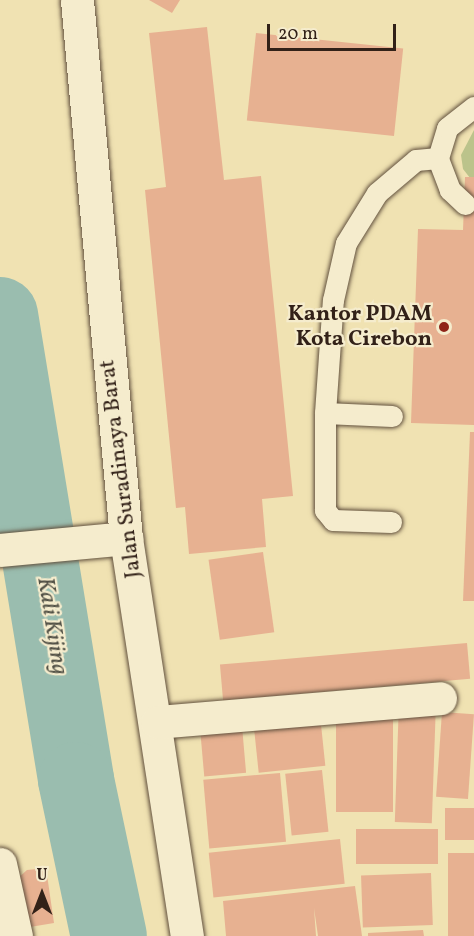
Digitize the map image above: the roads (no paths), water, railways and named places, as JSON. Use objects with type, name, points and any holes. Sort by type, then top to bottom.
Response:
[{"type":"street","name":"Jalan Suradinaya Barat","points":[[76,0],[122,538],[157,722],[187,936]]},
{"type":"street","points":[[0,550],[122,538]]},
{"type":"street","points":[[157,722],[440,698]]},
{"type":"street","points":[[0,864],[16,936]]},
{"type":"lane","points":[[465,204],[450,190],[438,158],[447,128],[474,107]]},
{"type":"lane","points":[[391,522],[333,520],[326,510],[326,413],[333,300],[346,243],[377,193],[416,160],[438,158]]},
{"type":"lane","points":[[326,413],[392,416]]},
{"type":"waterway","name":"Kali Kijing","points":[[0,315],[76,780],[109,936]]},
{"type":"place","name":"Kantor PDAM Kota Cirebon","points":[[444,327]]}]
